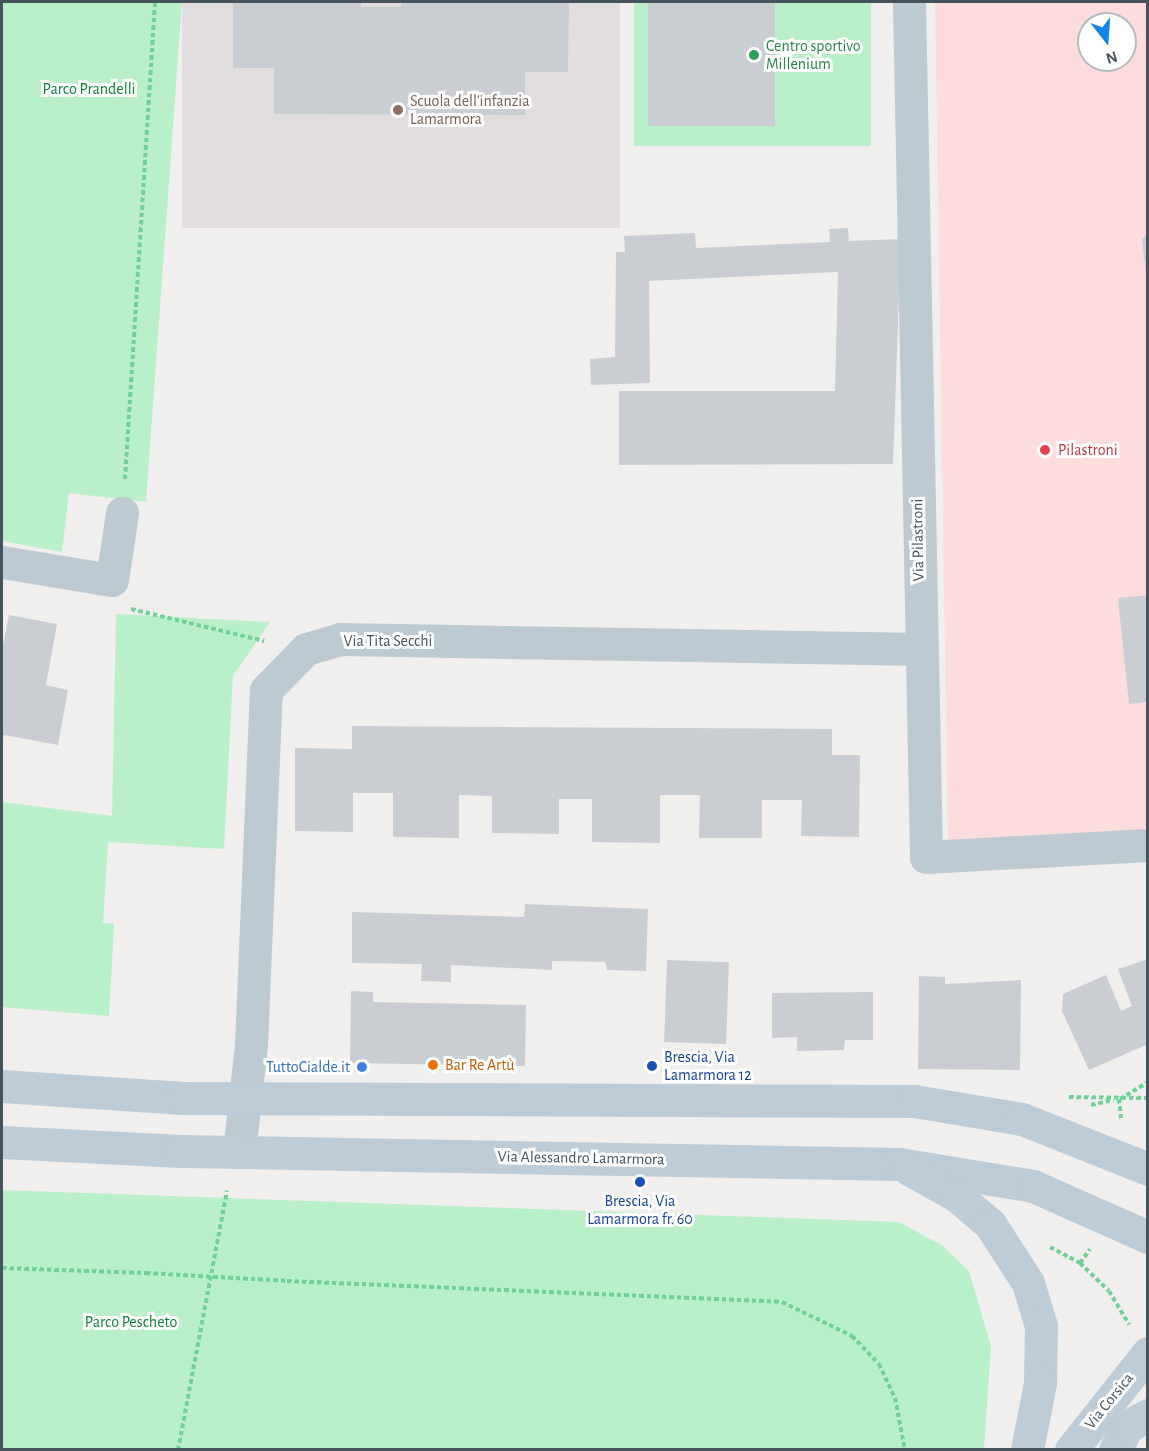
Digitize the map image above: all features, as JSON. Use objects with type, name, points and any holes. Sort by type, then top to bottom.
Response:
[{"type":"main road","points":[[2,1086],[243,1099],[914,1101],[1022,1119],[1148,1169]]},
{"type":"main road","name":"Via Alessandro Lamarmora","points":[[2,1142],[239,1152],[899,1164],[1033,1186],[1148,1237]]},
{"type":"main road","points":[[899,1164],[957,1196],[990,1224],[1028,1283],[1041,1326],[1040,1383],[1027,1449]]},
{"type":"main road","name":"Via Corsica","points":[[1071,1449],[1148,1353]]},
{"type":"main road","name":"Via Corsica","points":[[1115,1449],[1128,1426],[1148,1415]]},
{"type":"street","name":"Via Pilastroni","points":[[909,2],[919,649],[926,857],[1148,845]]},
{"type":"street","points":[[2,562],[112,580],[122,513]]},
{"type":"street","name":"Via Tita Secchi","points":[[239,1152],[243,1099],[251,1045],[266,690],[306,650],[339,639],[919,649]]},
{"type":"path","points":[[122,513],[155,2]]},
{"type":"path","points":[[112,580],[109,602],[306,650]]},
{"type":"path","points":[[1119,1099],[1148,1083]]},
{"type":"path","points":[[1119,1099],[1148,1098]]},
{"type":"path","points":[[1119,1099],[1122,1122]]},
{"type":"path","points":[[215,1190],[238,1191]]},
{"type":"path","points":[[178,1449],[227,1191]]},
{"type":"path","points":[[1065,1255],[1109,1291],[1125,1317]]},
{"type":"path","points":[[2,1268],[782,1302],[852,1336],[879,1364],[895,1398],[905,1449]]},
{"type":"shaded area","name":"Scuola dell'infanzia Lamarmora","points":[[182,2],[620,2],[620,228],[182,228]]},
{"type":"shaded area","name":"Pilastroni","points":[[935,2],[1147,2],[1147,839],[948,844]]},
{"type":"green space","name":"Parco Prandelli","points":[[2,2],[182,2],[146,502],[69,493],[62,552],[2,541]]},
{"type":"green space","name":"Centro sportivo Millenium","points":[[634,2],[871,2],[871,146],[634,146]]},
{"type":"green space","points":[[116,614],[270,622],[233,676],[224,849],[108,842],[103,923],[114,924],[109,1016],[2,1007],[2,802],[112,816]]},
{"type":"green space","name":"Parco Pescheto","points":[[2,1190],[899,1222],[943,1246],[969,1271],[991,1346],[984,1449],[2,1449]]},
{"type":"building","points":[[233,2],[361,2],[361,7],[401,7],[401,2],[569,2],[568,72],[525,72],[525,115],[274,114],[274,68],[233,68]]},
{"type":"building","points":[[648,2],[775,2],[775,126],[648,126]]},
{"type":"building","points":[[848,228],[849,241],[901,239],[893,464],[619,465],[619,391],[835,391],[838,272],[649,281],[650,383],[591,385],[590,359],[615,357],[616,252],[625,252],[624,236],[695,233],[696,248],[830,242],[829,229]]},
{"type":"building","points":[[1148,233],[1148,274],[1146,274],[1142,239]]},
{"type":"building","points":[[1148,595],[1148,702],[1129,704],[1118,598]]},
{"type":"building","points":[[9,615],[57,624],[46,685],[68,690],[58,745],[4,735],[2,742],[2,650]]},
{"type":"building","points":[[352,726],[832,729],[832,755],[860,755],[859,837],[801,836],[802,800],[762,800],[762,838],[699,838],[700,795],[660,795],[660,843],[592,842],[592,799],[559,799],[559,834],[492,833],[492,796],[459,795],[459,838],[393,837],[393,793],[353,793],[353,832],[295,831],[295,748],[352,749]]},
{"type":"building","points":[[525,904],[648,909],[646,971],[607,970],[605,962],[552,961],[552,970],[451,965],[451,982],[421,981],[422,964],[352,963],[352,912],[524,917]]},
{"type":"building","points":[[1148,959],[1148,1044],[1089,1070],[1062,1011],[1063,994],[1106,975],[1121,1011],[1132,1006],[1118,969]]},
{"type":"building","points":[[667,960],[729,962],[726,1044],[664,1042]]},
{"type":"building","points":[[919,976],[945,977],[945,984],[1021,980],[1020,1070],[918,1069]]},
{"type":"building","points":[[351,991],[373,992],[373,1002],[526,1005],[525,1066],[350,1063]]},
{"type":"building","points":[[873,992],[873,1040],[845,1040],[844,1050],[797,1051],[797,1037],[772,1038],[772,993]]},
{"type":"place","name":"Centro sportivo Millenium","points":[[754,55]]},
{"type":"place","name":"Scuola dell'infanzia Lamarmora","points":[[398,110]]},
{"type":"place","name":"Pilastroni","points":[[1045,450]]},
{"type":"place","name":"Bar Re Artù","points":[[433,1065]]},
{"type":"place","name":"Brescia, Via Lamarmora 12","points":[[652,1066]]},
{"type":"place","name":"TuttoCialde.it","points":[[362,1067]]},
{"type":"place","name":"Brescia, Via Lamarmora fr. 60","points":[[640,1182]]}]
